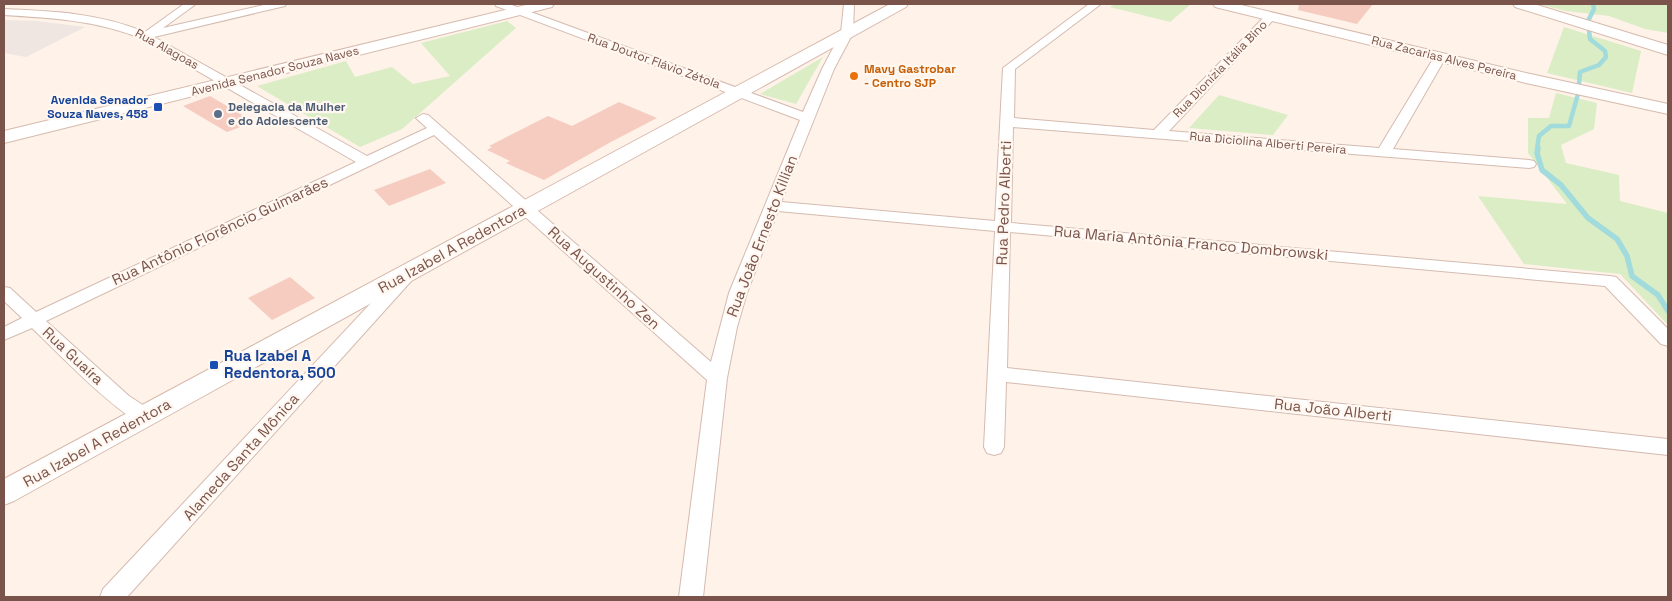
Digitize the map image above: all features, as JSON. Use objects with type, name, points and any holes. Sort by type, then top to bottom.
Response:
[{"type":"main road","points":[[519,11],[534,4]]},
{"type":"main road","name":"Avenida Senador Souza Naves","points":[[4,137],[547,4]]},
{"type":"main road","name":"Rua Izabel A Redentora","points":[[4,493],[901,4]]},
{"type":"main road","name":"Rua Zacarias Alves Pereira","points":[[1220,4],[1668,109]]},
{"type":"main road","name":"Rua Dionízia Itália Bino","points":[[1271,16],[1283,4]]},
{"type":"main road","points":[[1520,4],[1668,50]]},
{"type":"street","points":[[144,36],[191,4]]},
{"type":"street","points":[[144,36],[281,4]]},
{"type":"street","name":"Rua Doutor Flávio Zétola","points":[[500,4],[807,118]]},
{"type":"street","name":"Rua João Ernesto Killian","points":[[691,597],[717,378],[728,327],[738,293],[807,118],[828,69],[847,33],[849,4]]},
{"type":"street","name":"Rua Pedro Alberti","points":[[994,447],[1009,68],[1096,4]]},
{"type":"street","name":"Rua Alagoas","points":[[4,12],[71,15],[123,26],[367,162]]},
{"type":"street","name":"Rua Dionízia Itália Bino","points":[[1158,134],[1271,16]]},
{"type":"street","points":[[1384,152],[1440,57]]},
{"type":"street","name":"Rua Augustinho Zen","points":[[423,118],[717,378]]},
{"type":"street","name":"Rua Diciolina Alberti Pereira","points":[[1007,122],[1529,164]]},
{"type":"street","name":"Rua Antônio Florêncio Guimarães","points":[[4,334],[436,129]]},
{"type":"street","name":"Rua Maria Antônia Franco Dombrowski","points":[[772,206],[1610,280],[1668,340]]},
{"type":"street","name":"Alameda Santa Mônica","points":[[112,597],[410,272]]},
{"type":"street","name":"Rua Guaíra","points":[[4,292],[122,401],[145,416]]},
{"type":"street","name":"Rua João Alberti","points":[[997,374],[1668,447]]},
{"type":"shaded area","points":[[4,20],[37,21],[85,27],[26,57],[4,53]]},
{"type":"green space","points":[[1115,4],[1191,4],[1170,22],[1110,7]]},
{"type":"green space","points":[[1539,4],[1668,4],[1668,33],[1645,29],[1609,16],[1566,11]]},
{"type":"green space","points":[[507,21],[516,28],[402,129],[360,147],[257,86],[346,61],[355,77],[392,67],[413,84],[450,76],[421,43]]},
{"type":"green space","points":[[1564,27],[1641,51],[1632,93],[1547,73]]},
{"type":"green space","points":[[823,57],[796,104],[760,94]]},
{"type":"green space","points":[[1556,93],[1597,103],[1594,129],[1561,145],[1566,163],[1619,175],[1620,201],[1668,213],[1668,325],[1620,274],[1524,264],[1478,196],[1567,204],[1528,153],[1528,118],[1549,118]]},
{"type":"green space","points":[[1219,95],[1288,115],[1273,135],[1189,128]]},
{"type":"building","points":[[1299,4],[1373,4],[1357,24],[1298,10]]},
{"type":"building","name":"Delegacia da Mulher e do Adolescente","points":[[210,96],[254,122],[227,132],[183,106]]},
{"type":"building","points":[[619,102],[657,118],[544,180],[506,163],[510,161],[487,150],[492,147],[489,146],[548,116],[572,126]]},
{"type":"building","points":[[430,169],[446,183],[389,206],[374,190]]},
{"type":"building","points":[[290,277],[315,298],[272,320],[248,298]]},
{"type":"waterway","points":[[1579,84],[1580,72],[1599,65],[1606,57],[1605,51],[1590,39],[1588,21],[1594,9],[1593,4]]},
{"type":"waterway","points":[[1537,149],[1539,136],[1551,126],[1569,126],[1578,94]]},
{"type":"waterway","points":[[1538,148],[1537,153],[1542,170],[1561,185],[1588,218],[1617,239],[1627,256],[1632,276],[1658,295],[1668,311]]},
{"type":"place","name":"Mavy Gastrobar - Centro SJP","points":[[854,76]]},
{"type":"place","name":"Avenida Senador Souza Naves, 458","points":[[158,107]]},
{"type":"place","name":"Delegacia da Mulher e do Adolescente","points":[[218,114]]},
{"type":"place","name":"Rua Izabel A Redentora, 500","points":[[214,365]]}]
